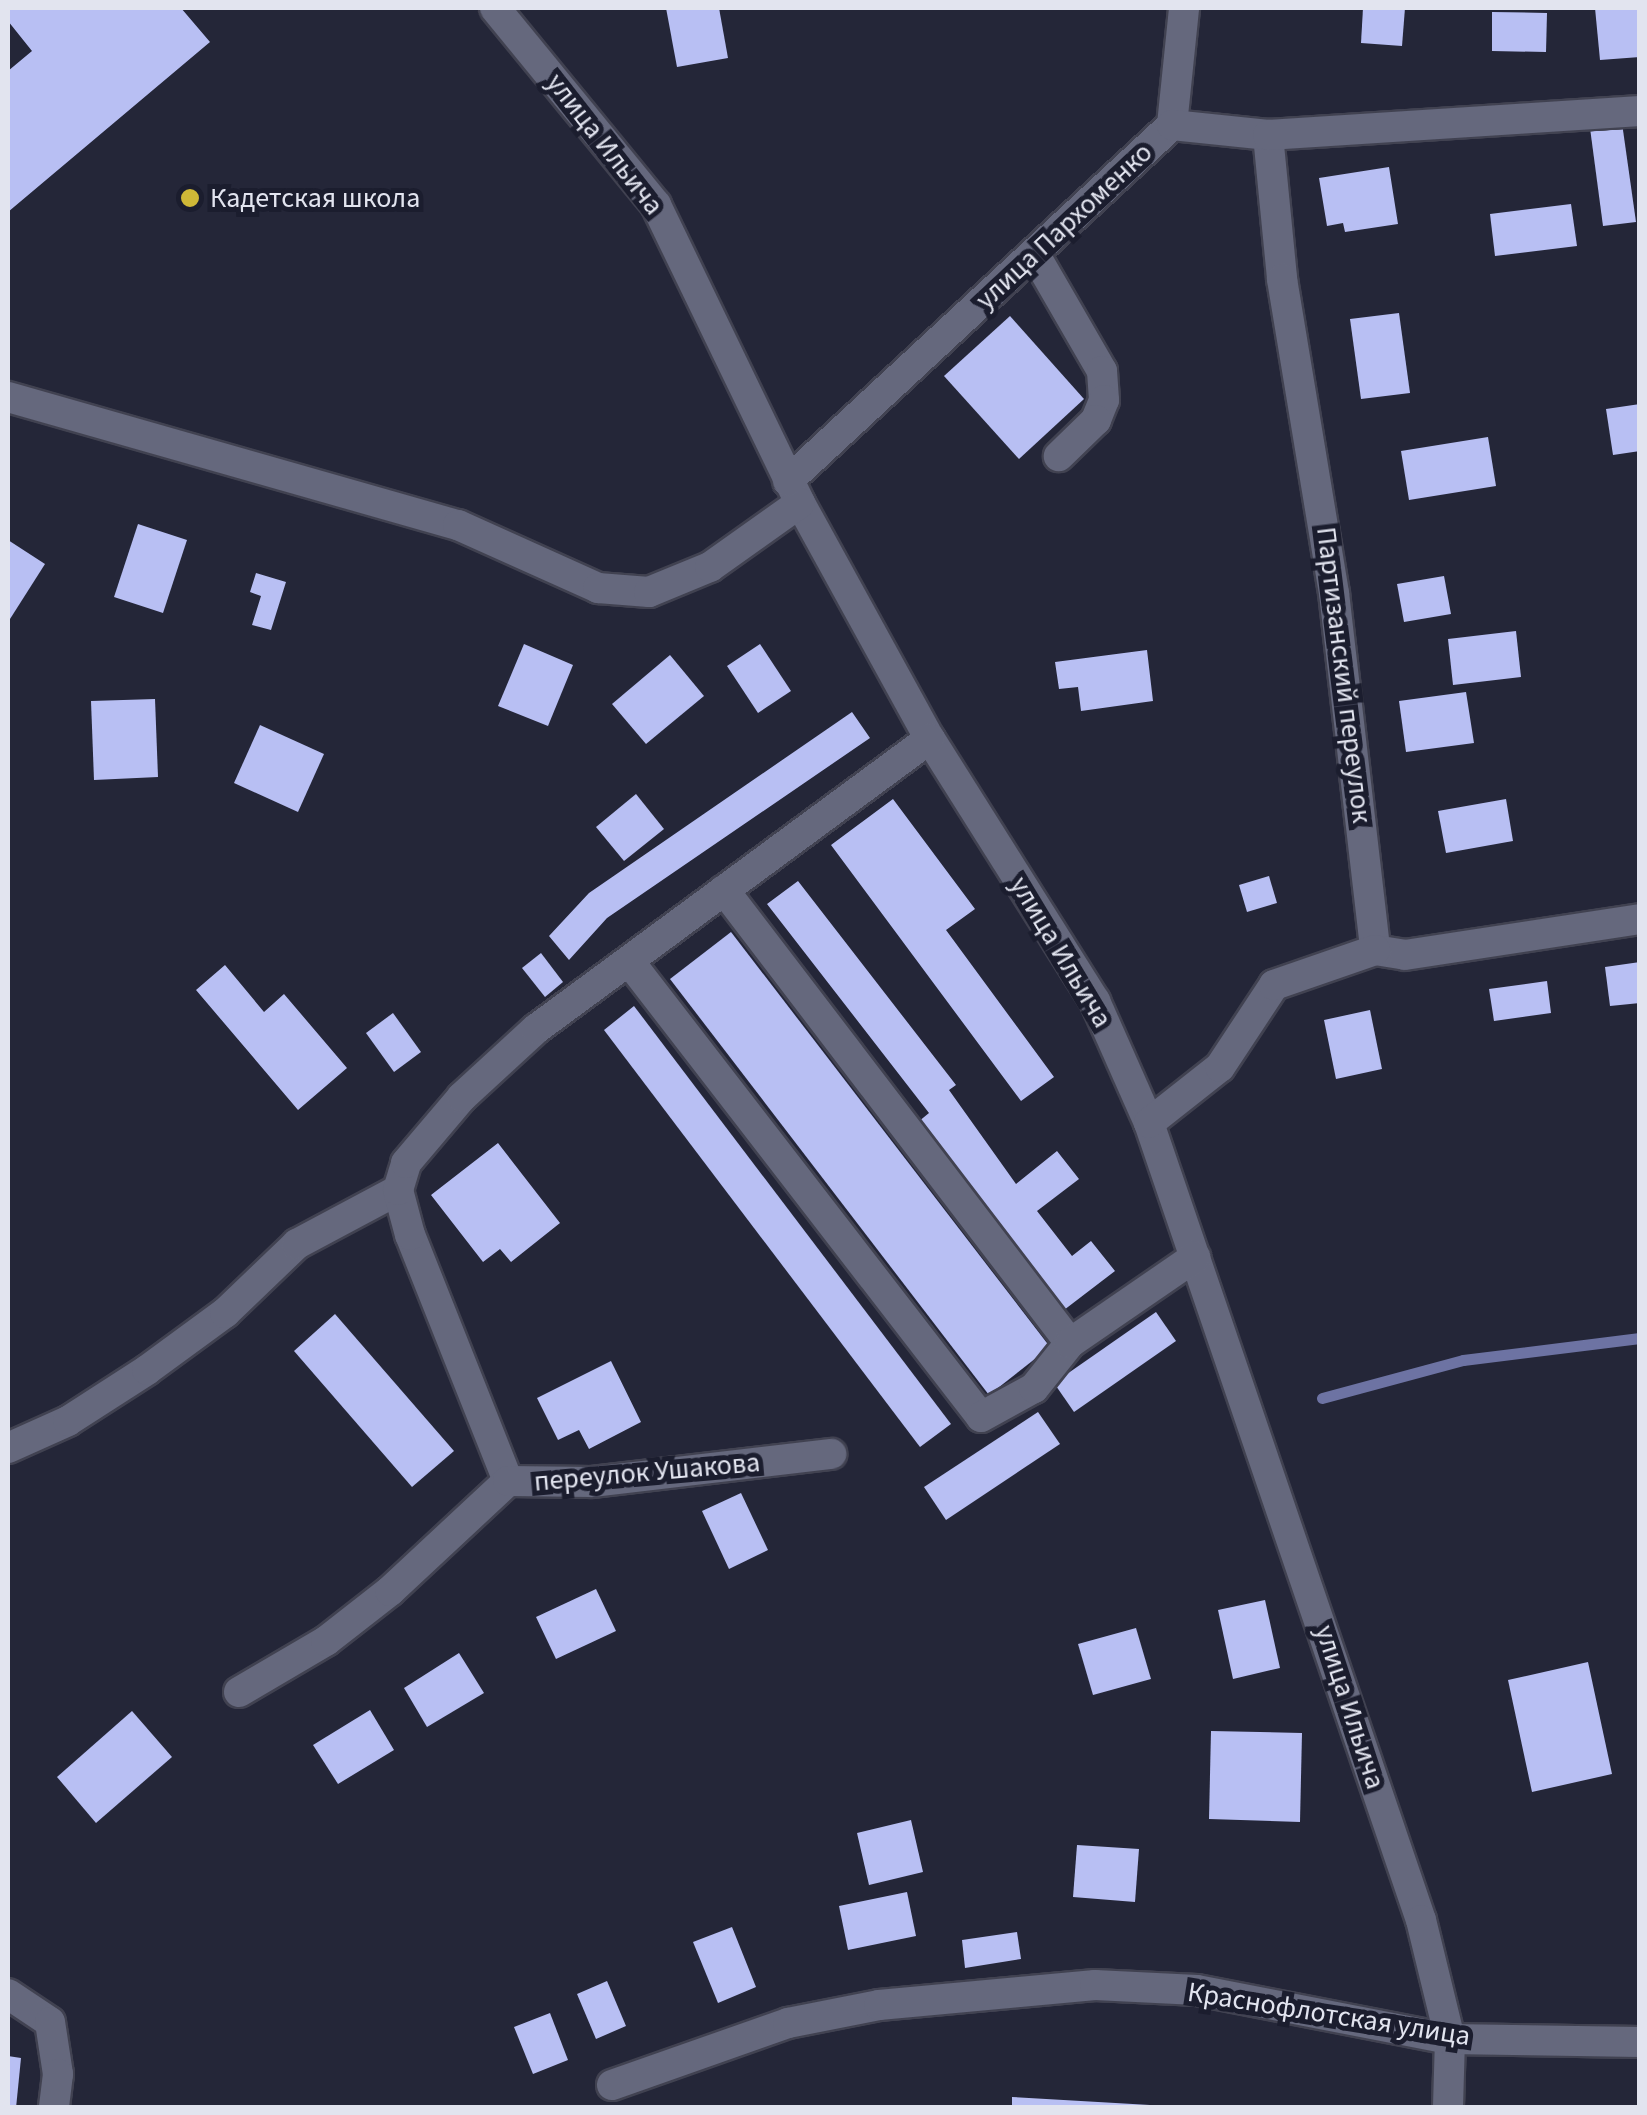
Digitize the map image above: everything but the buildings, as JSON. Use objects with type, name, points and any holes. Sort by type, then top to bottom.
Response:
[{"type":"street","name":"улица Ильича","points":[[495,8],[656,206],[794,492],[930,739],[1095,1002],[1149,1123],[1421,1920],[1450,2039],[1448,2108]]},
{"type":"street","points":[[1172,126],[1184,8]]},
{"type":"street","name":"улица Пархоменко","points":[[8,396],[458,525],[598,588],[649,592],[695,574],[794,492],[1172,126],[1268,134],[1640,110]]},
{"type":"street","name":"Партизанский переулок","points":[[1268,134],[1282,278],[1334,593],[1374,950]]},
{"type":"street","points":[[1035,255],[1102,371],[1104,400],[1096,420],[1059,456]]},
{"type":"street","points":[[508,1481],[398,1190],[406,1162],[462,1097],[536,1029],[930,739]]},
{"type":"street","points":[[724,890],[1070,1343]]},
{"type":"street","points":[[1149,1123],[1220,1067],[1274,984],[1374,950],[1405,955],[1640,919]]},
{"type":"street","points":[[629,961],[981,1417],[996,1414],[1020,1398],[1070,1343],[1196,1257]]},
{"type":"street","points":[[8,1448],[68,1421],[147,1370],[225,1313],[297,1244],[398,1190]]},
{"type":"street","name":"переулок Ушакова","points":[[238,1692],[326,1641],[390,1591],[508,1481],[592,1482],[830,1454]]},
{"type":"street","name":"Краснофлотская улица","points":[[612,2085],[788,2024],[879,2004],[1076,1986],[1197,1990],[1450,2039],[1640,2042]]},
{"type":"street","points":[[8,1994],[50,2022],[58,2074],[54,2108]]},
{"type":"waterway","points":[[1322,1398],[1463,1360],[1640,1338]]},
{"type":"place","name":"Кадетская школа","points":[[190,198]]}]
